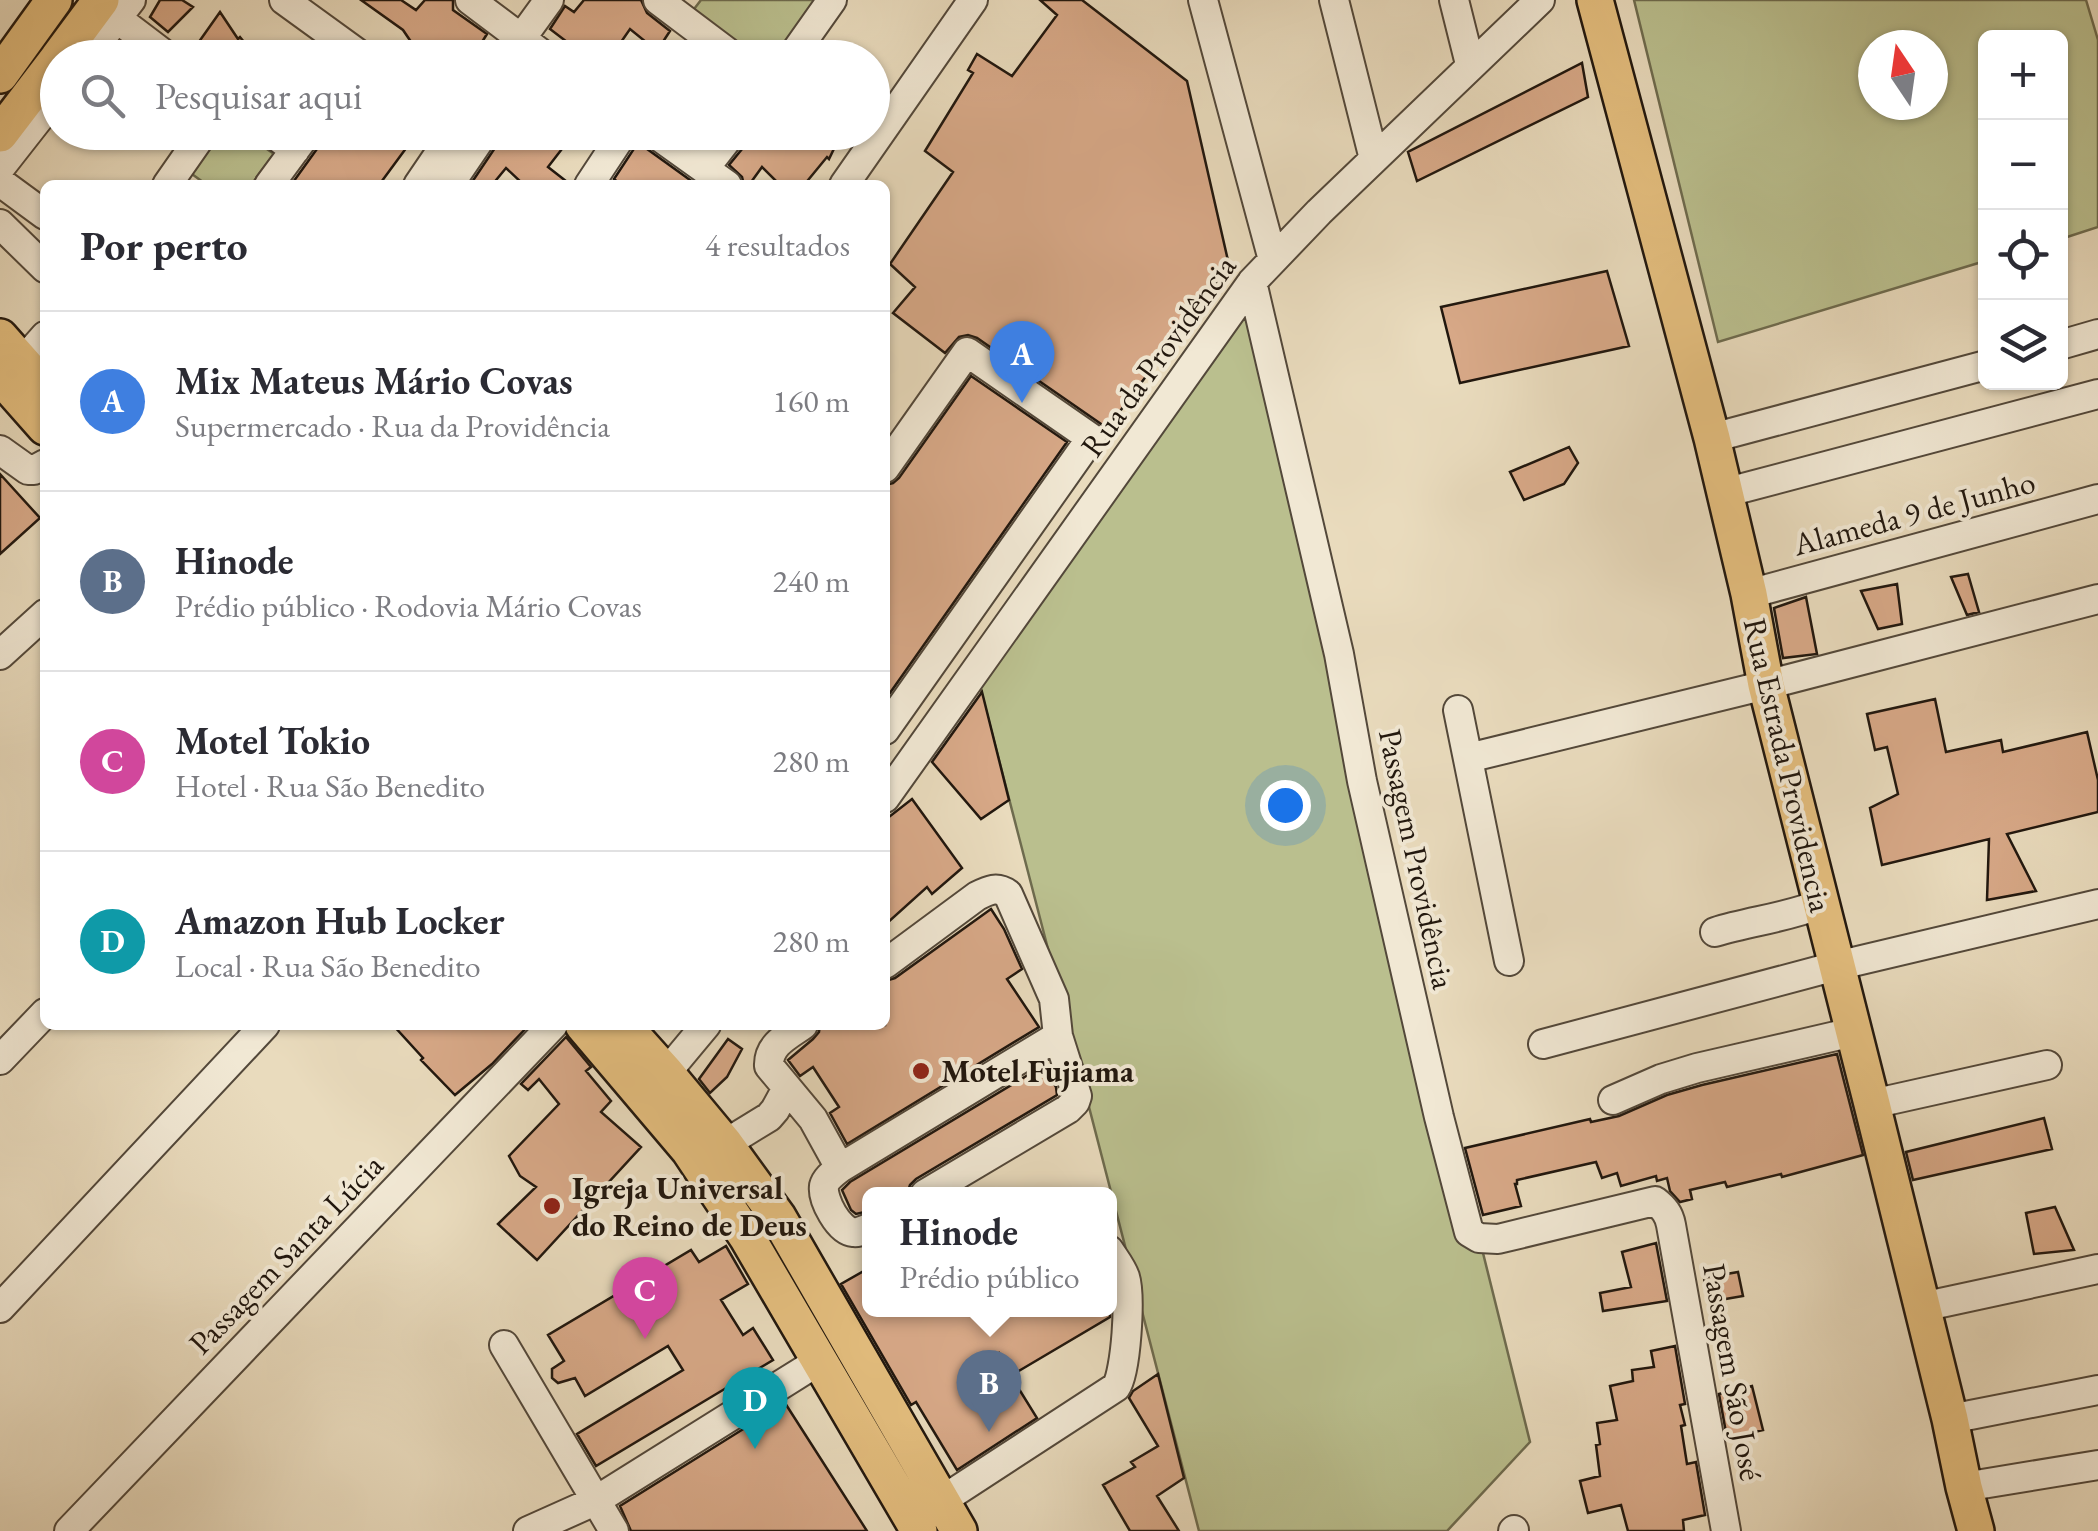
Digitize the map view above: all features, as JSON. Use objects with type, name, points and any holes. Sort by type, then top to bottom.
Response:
[{"type":"main road","points":[[0,75],[54,0]]},
{"type":"main road","name":"Rua Estrada Providencia","points":[[1595,0],[1712,438],[1766,685],[1976,1531]]},
{"type":"main road","points":[[76,40],[111,6]]},
{"type":"main road","points":[[0,134],[40,82]]},
{"type":"main road","points":[[22,360],[40,412]]},
{"type":"main road","points":[[626,1038],[725,1144],[778,1217],[950,1516]]},
{"type":"main road","points":[[626,1038],[689,1150],[747,1237],[919,1531]]},
{"type":"street","points":[[284,0],[339,40]]},
{"type":"street","points":[[470,0],[516,40]]},
{"type":"street","points":[[535,40],[549,0]]},
{"type":"street","points":[[890,119],[973,0]]},
{"type":"street","points":[[1203,0],[1273,260]]},
{"type":"street","points":[[1334,0],[1374,159]]},
{"type":"street","points":[[1454,0],[1470,64]]},
{"type":"street","name":"Rua da Providência","points":[[890,791],[1252,282],[1470,64],[1540,0]]},
{"type":"street","points":[[804,40],[828,2]]},
{"type":"street","points":[[677,5],[715,40]]},
{"type":"street","points":[[95,40],[111,6],[149,40]]},
{"type":"street","points":[[0,168],[40,117]]},
{"type":"street","points":[[181,180],[195,150]]},
{"type":"street","points":[[273,180],[295,150]]},
{"type":"street","points":[[421,180],[442,150]]},
{"type":"street","points":[[452,180],[473,150]]},
{"type":"street","points":[[592,180],[612,150]]},
{"type":"street","points":[[679,150],[716,176],[726,150]]},
{"type":"street","points":[[847,180],[868,150]]},
{"type":"street","points":[[0,182],[40,211]]},
{"type":"street","points":[[0,224],[40,263]]},
{"type":"street","name":"Passagem Providência","points":[[1252,282],[1339,654],[1365,793],[1438,1117],[1468,1232],[1498,1240],[1655,1201],[1669,1216],[1671,1225]]},
{"type":"street","points":[[2068,342],[2098,334]]},
{"type":"street","points":[[890,461],[968,352],[1091,438],[890,723]]},
{"type":"street","points":[[1712,438],[1978,366]]},
{"type":"street","points":[[1724,493],[2098,394]]},
{"type":"street","points":[[0,450],[28,470],[40,467]]},
{"type":"street","name":"Alameda 9 de Junho","points":[[1749,594],[2098,499]]},
{"type":"street","points":[[1468,758],[2098,600]]},
{"type":"street","points":[[0,655],[40,619]]},
{"type":"street","points":[[1458,710],[1510,961]]},
{"type":"street","points":[[890,960],[977,896],[1000,889],[1008,894],[1054,999],[1058,1036],[1077,1096],[1068,1109],[937,1187]]},
{"type":"street","points":[[1715,932],[1785,917],[1820,904]]},
{"type":"street","points":[[1543,1044],[1836,966],[2098,904]]},
{"type":"street","points":[[0,1060],[40,1018]]},
{"type":"street","points":[[0,1308],[259,1030]]},
{"type":"street","name":"Passagem Santa Lúcia","points":[[69,1531],[547,1030]]},
{"type":"street","points":[[626,1038],[675,1030]]},
{"type":"street","points":[[796,1030],[768,1055],[769,1066],[813,1120],[840,1168]]},
{"type":"street","points":[[1613,1100],[1661,1078],[1854,1032]]},
{"type":"street","points":[[862,1230],[853,1232],[843,1228],[825,1198],[825,1181],[840,1168],[1058,1036]]},
{"type":"street","points":[[1872,1104],[2047,1065]]},
{"type":"street","points":[[725,1144],[769,1117],[787,1088]]},
{"type":"street","name":"Passagem São José","points":[[1671,1225],[1726,1531]]},
{"type":"street","points":[[950,1516],[1116,1387],[1123,1377],[1129,1307],[1125,1277],[1117,1264]]},
{"type":"street","points":[[1922,1307],[2098,1269]]},
{"type":"street","points":[[504,1344],[614,1531]]},
{"type":"street","points":[[528,1531],[595,1500],[819,1361]]},
{"type":"street","points":[[1950,1419],[2098,1390]]},
{"type":"street","points":[[1964,1487],[2098,1465]]},
{"type":"green space","points":[[701,0],[818,1],[789,40],[726,40],[691,13]]},
{"type":"green space","points":[[1634,0],[2086,0],[2098,40],[2098,227],[2068,237],[2068,30],[1978,30],[1978,263],[1718,342]]},
{"type":"green space","points":[[199,150],[268,150],[274,154],[255,180],[200,180],[185,169]]},
{"type":"green space","points":[[1248,308],[1530,1442],[1447,1531],[1199,1531],[1117,1215],[1117,1187],[1110,1187],[979,683]]},
{"type":"building","points":[[160,0],[182,0],[193,7],[168,32],[150,17]]},
{"type":"building","points":[[361,0],[401,0],[416,10],[425,0],[453,0],[453,10],[487,34],[483,40],[410,40],[403,30]]},
{"type":"building","points":[[584,0],[641,0],[647,13],[670,31],[664,40],[644,40],[630,29],[622,40],[564,40],[550,29],[565,6],[574,12]]},
{"type":"building","points":[[1040,0],[1082,0],[1187,81],[1229,265],[1106,430],[977,338],[959,337],[945,353],[893,313],[915,287],[890,264],[953,172],[925,151],[973,73],[968,70],[977,54],[1012,76],[1057,15]]},
{"type":"building","points":[[220,12],[242,40],[200,40]]},
{"type":"building","points":[[1582,63],[1588,97],[1417,181],[1408,152]]},
{"type":"building","points":[[316,150],[405,150],[383,180],[295,180]]},
{"type":"building","points":[[494,150],[561,150],[548,167],[565,180],[519,180],[506,168],[496,180],[473,180]]},
{"type":"building","points":[[633,150],[649,150],[690,180],[615,180]]},
{"type":"building","points":[[741,150],[833,150],[808,180],[775,180],[762,167],[753,180],[743,180],[729,165]]},
{"type":"building","points":[[1607,271],[1629,346],[1460,383],[1441,307]]},
{"type":"building","points":[[971,376],[1067,442],[890,693],[890,484],[899,478]]},
{"type":"building","points":[[1569,447],[1578,463],[1564,484],[1524,500],[1510,472]]},
{"type":"building","points":[[0,474],[40,518],[0,554]]},
{"type":"building","points":[[1968,574],[1979,612],[1967,615],[1951,577]]},
{"type":"building","points":[[1897,584],[1902,624],[1878,629],[1861,591]]},
{"type":"building","points":[[1806,597],[1817,654],[1783,658],[1774,608]]},
{"type":"building","points":[[982,692],[1009,800],[981,819],[932,762]]},
{"type":"building","points":[[1935,699],[1946,752],[2001,740],[2003,752],[2087,732],[2098,780],[2098,812],[2007,834],[2036,891],[1987,900],[1989,839],[1882,865],[1870,808],[1898,794],[1887,747],[1875,750],[1867,714]]},
{"type":"building","points":[[912,799],[962,868],[932,894],[927,887],[890,920],[890,816]]},
{"type":"building","points":[[991,909],[1022,969],[1007,979],[1039,1027],[847,1144],[830,1113],[839,1107],[813,1067],[800,1076],[788,1060],[819,1030],[890,1030],[890,980]]},
{"type":"building","points":[[398,1030],[524,1030],[455,1095]]},
{"type":"building","points":[[566,1037],[591,1067],[586,1071],[611,1101],[601,1112],[641,1147],[537,1260],[498,1224],[536,1187],[520,1176],[509,1156],[559,1104],[539,1079],[528,1090],[521,1084]]},
{"type":"building","points":[[728,1039],[742,1049],[727,1077],[710,1093],[699,1079]]},
{"type":"building","points":[[1837,1054],[1863,1155],[1782,1177],[1781,1174],[1727,1187],[1725,1182],[1690,1190],[1692,1199],[1680,1202],[1670,1191],[1667,1178],[1657,1181],[1656,1176],[1621,1186],[1617,1173],[1602,1178],[1596,1162],[1517,1180],[1521,1206],[1483,1215],[1465,1148],[1619,1116],[1702,1085]]},
{"type":"building","points":[[1043,1066],[1056,1087],[1057,1095],[916,1179],[909,1187],[862,1187],[862,1213],[851,1210],[842,1190]]},
{"type":"building","points":[[2044,1118],[2052,1149],[1913,1180],[1906,1152]]},
{"type":"building","points":[[2055,1207],[2074,1250],[2034,1254],[2026,1213]]},
{"type":"building","points":[[1656,1243],[1667,1301],[1603,1311],[1600,1293],[1631,1287],[1622,1252]]},
{"type":"building","points":[[726,1246],[748,1284],[721,1300],[743,1335],[753,1328],[773,1360],[596,1466],[577,1434],[683,1370],[668,1346],[585,1396],[575,1378],[558,1383],[552,1378],[552,1369],[564,1361],[548,1335],[691,1250],[699,1262]]},
{"type":"building","points":[[862,1272],[862,1317],[1110,1317],[1012,1375],[999,1353],[973,1369],[995,1405],[1019,1389],[1037,1418],[957,1470],[916,1402],[911,1405],[841,1284]]},
{"type":"building","points":[[1738,1272],[1743,1296],[1708,1302],[1704,1278]]},
{"type":"building","points":[[1675,1346],[1685,1404],[1680,1405],[1687,1464],[1696,1462],[1705,1515],[1683,1520],[1684,1531],[1628,1531],[1621,1505],[1588,1513],[1580,1481],[1600,1476],[1597,1423],[1617,1420],[1610,1386],[1633,1381],[1632,1370],[1654,1367],[1651,1351]]},
{"type":"building","points":[[1158,1374],[1184,1478],[1157,1496],[1179,1531],[1130,1531],[1103,1485],[1135,1467],[1131,1462],[1158,1446],[1129,1398]]},
{"type":"building","points":[[1752,1386],[1763,1430],[1727,1438],[1719,1394]]},
{"type":"building","points":[[785,1403],[867,1531],[631,1531],[620,1506]]},
{"type":"place","name":"Mix Mateus Mário Covas","points":[[1022,403]]},
{"type":"place","name":"Motel Fujiama","points":[[921,1071]]},
{"type":"place","name":"Igreja Universal do Reino de Deus","points":[[552,1206]]},
{"type":"place","name":"Motel Tokio","points":[[645,1339]]},
{"type":"place","name":"Hinode","points":[[989,1432]]},
{"type":"place","name":"Amazon Hub Locker","points":[[755,1449]]}]
